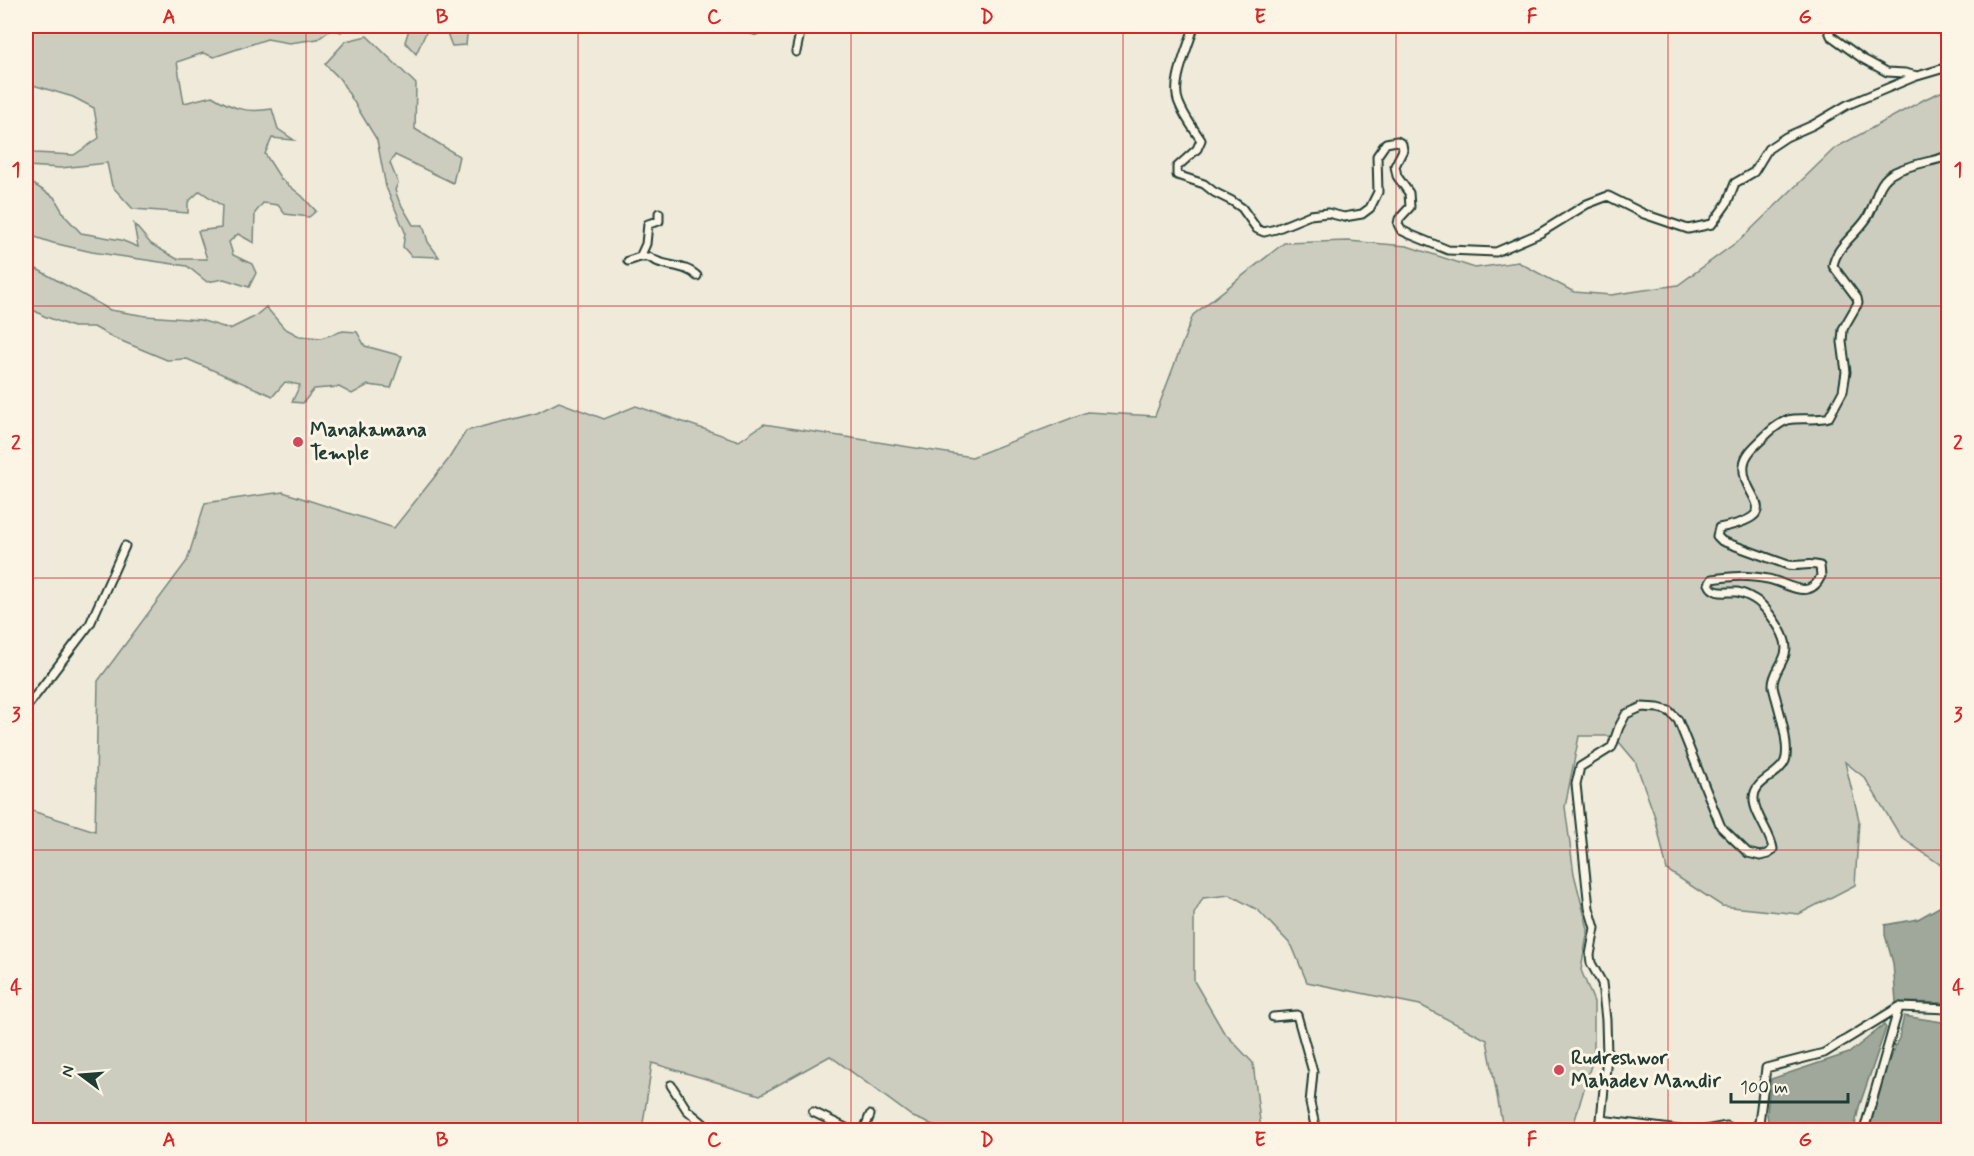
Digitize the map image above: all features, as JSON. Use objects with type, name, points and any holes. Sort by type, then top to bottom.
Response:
[{"type":"street","points":[[739,26],[755,30],[767,26]]},
{"type":"street","points":[[796,52],[801,28],[798,26]]},
{"type":"street","points":[[1194,26],[1180,69],[1177,89],[1178,102],[1201,140],[1197,149],[1177,167],[1177,175],[1204,184],[1232,201],[1242,208],[1257,229],[1264,232],[1310,215],[1328,213],[1344,217],[1362,214],[1370,208],[1378,192],[1377,156],[1386,143],[1397,141],[1402,144],[1403,150],[1395,166],[1397,176],[1409,193],[1410,207],[1399,219],[1398,224],[1401,230],[1448,250],[1496,252],[1540,233],[1587,204],[1608,196],[1644,214],[1688,229],[1712,224],[1727,203],[1735,183],[1754,172],[1768,149],[1786,136],[1813,125],[1847,105],[1917,76],[1948,67]]},
{"type":"street","points":[[1827,26],[1831,36],[1863,59],[1887,72],[1917,76]]},
{"type":"street","points":[[1597,1131],[1601,1120],[1607,1056],[1606,1020],[1602,983],[1590,955],[1595,928],[1589,908],[1576,784],[1580,768],[1612,747],[1626,714],[1642,707],[1669,711],[1678,720],[1721,827],[1748,853],[1760,856],[1768,854],[1773,849],[1753,800],[1755,791],[1777,771],[1785,760],[1785,740],[1773,685],[1786,654],[1785,639],[1772,618],[1756,600],[1739,592],[1717,592],[1711,588],[1710,584],[1712,579],[1740,575],[1771,579],[1802,589],[1809,588],[1816,585],[1821,576],[1820,566],[1812,563],[1796,567],[1788,566],[1722,541],[1717,536],[1717,532],[1719,528],[1746,520],[1755,514],[1758,507],[1746,480],[1744,465],[1749,451],[1771,430],[1787,420],[1819,420],[1829,417],[1843,392],[1845,372],[1843,329],[1858,303],[1857,298],[1833,266],[1835,255],[1868,216],[1882,182],[1894,172],[1948,156]]},
{"type":"street","points":[[640,257],[646,244],[648,224],[659,221],[659,213]]},
{"type":"street","points":[[628,261],[649,257],[656,263],[669,263],[692,271],[697,276]]},
{"type":"street","points":[[26,708],[90,624],[125,546]]},
{"type":"street","points":[[1751,1131],[1759,1123],[1766,1068],[1824,1053],[1899,1007],[1948,1009]]},
{"type":"street","points":[[1864,1131],[1899,1007]]},
{"type":"street","points":[[1273,1017],[1297,1015],[1313,1071],[1310,1103],[1317,1131]]},
{"type":"street","points":[[671,1085],[687,1110],[711,1131]]},
{"type":"street","points":[[813,1112],[850,1131]]},
{"type":"street","points":[[864,1131],[870,1115]]},
{"type":"street","points":[[1601,1120],[1679,1131]]},
{"type":"street","points":[[1705,1131],[1727,1126],[1735,1131]]},
{"type":"shaded area","points":[[26,26],[350,26],[341,32],[332,29],[318,39],[289,43],[267,39],[214,57],[203,53],[177,62],[184,103],[212,96],[240,109],[272,109],[278,129],[294,140],[272,138],[265,154],[281,179],[316,211],[309,217],[285,214],[278,205],[263,203],[255,213],[254,243],[238,234],[229,242],[233,255],[252,264],[256,273],[249,287],[224,279],[207,282],[187,266],[92,252],[26,234],[26,186],[30,182],[54,197],[65,216],[81,233],[121,240],[138,247],[134,224],[151,244],[177,259],[207,259],[198,231],[221,228],[222,206],[200,191],[188,202],[188,213],[133,209],[112,186],[107,163],[61,168],[26,166],[26,151],[74,155],[99,138],[94,108],[73,97],[26,83]]},
{"type":"shaded area","points":[[410,26],[429,26],[416,54],[405,42]]},
{"type":"shaded area","points":[[444,26],[468,26],[466,45],[452,46]]},
{"type":"shaded area","points":[[367,36],[416,84],[415,129],[459,156],[453,183],[395,155],[390,163],[398,183],[395,190],[399,201],[413,225],[423,225],[428,242],[439,257],[411,256],[403,247],[405,232],[386,187],[377,140],[340,79],[325,64],[346,41]]},
{"type":"shaded area","points":[[1948,89],[1948,870],[1901,837],[1865,778],[1845,762],[1859,820],[1855,885],[1799,914],[1722,906],[1667,870],[1655,817],[1635,761],[1614,736],[1579,736],[1565,807],[1574,874],[1588,929],[1581,970],[1594,1002],[1594,1055],[1572,1130],[1518,1130],[1502,1123],[1487,1040],[1420,1005],[1307,982],[1292,946],[1258,910],[1230,895],[1203,898],[1194,914],[1194,981],[1223,1031],[1253,1063],[1261,1130],[946,1130],[913,1117],[830,1056],[760,1095],[652,1063],[642,1130],[26,1130],[26,809],[95,831],[98,681],[187,561],[205,503],[283,492],[394,528],[448,460],[466,431],[537,413],[559,402],[604,419],[636,406],[739,441],[764,424],[972,457],[1087,412],[1155,416],[1193,315],[1284,243],[1348,241],[1407,246],[1475,268],[1518,262],[1574,292],[1611,295],[1678,285],[1741,239],[1835,148]]},
{"type":"shaded area","points":[[26,263],[110,310],[146,316],[200,320],[230,329],[254,317],[266,307],[284,328],[299,336],[321,338],[343,331],[357,332],[365,346],[402,356],[391,388],[368,385],[352,394],[339,387],[314,389],[303,403],[292,402],[300,385],[285,382],[273,396],[187,359],[167,360],[94,327],[73,327],[44,316],[26,306]]},
{"type":"shaded area","points":[[1948,902],[1948,1003],[1896,1002],[1893,963],[1885,935],[1885,925],[1918,919]]},
{"type":"shaded area","points":[[1904,1016],[1948,1023],[1948,1130],[1869,1130],[1887,1065],[1899,1038]]},
{"type":"shaded area","points":[[1884,1025],[1886,1028],[1859,1107],[1854,1130],[1769,1130],[1767,1113],[1771,1079],[1849,1053]]},
{"type":"place","name":"Manakamana Temple","points":[[298,442]]},
{"type":"place","name":"Rudreshwor Mahadev Mandir","points":[[1559,1070]]}]
